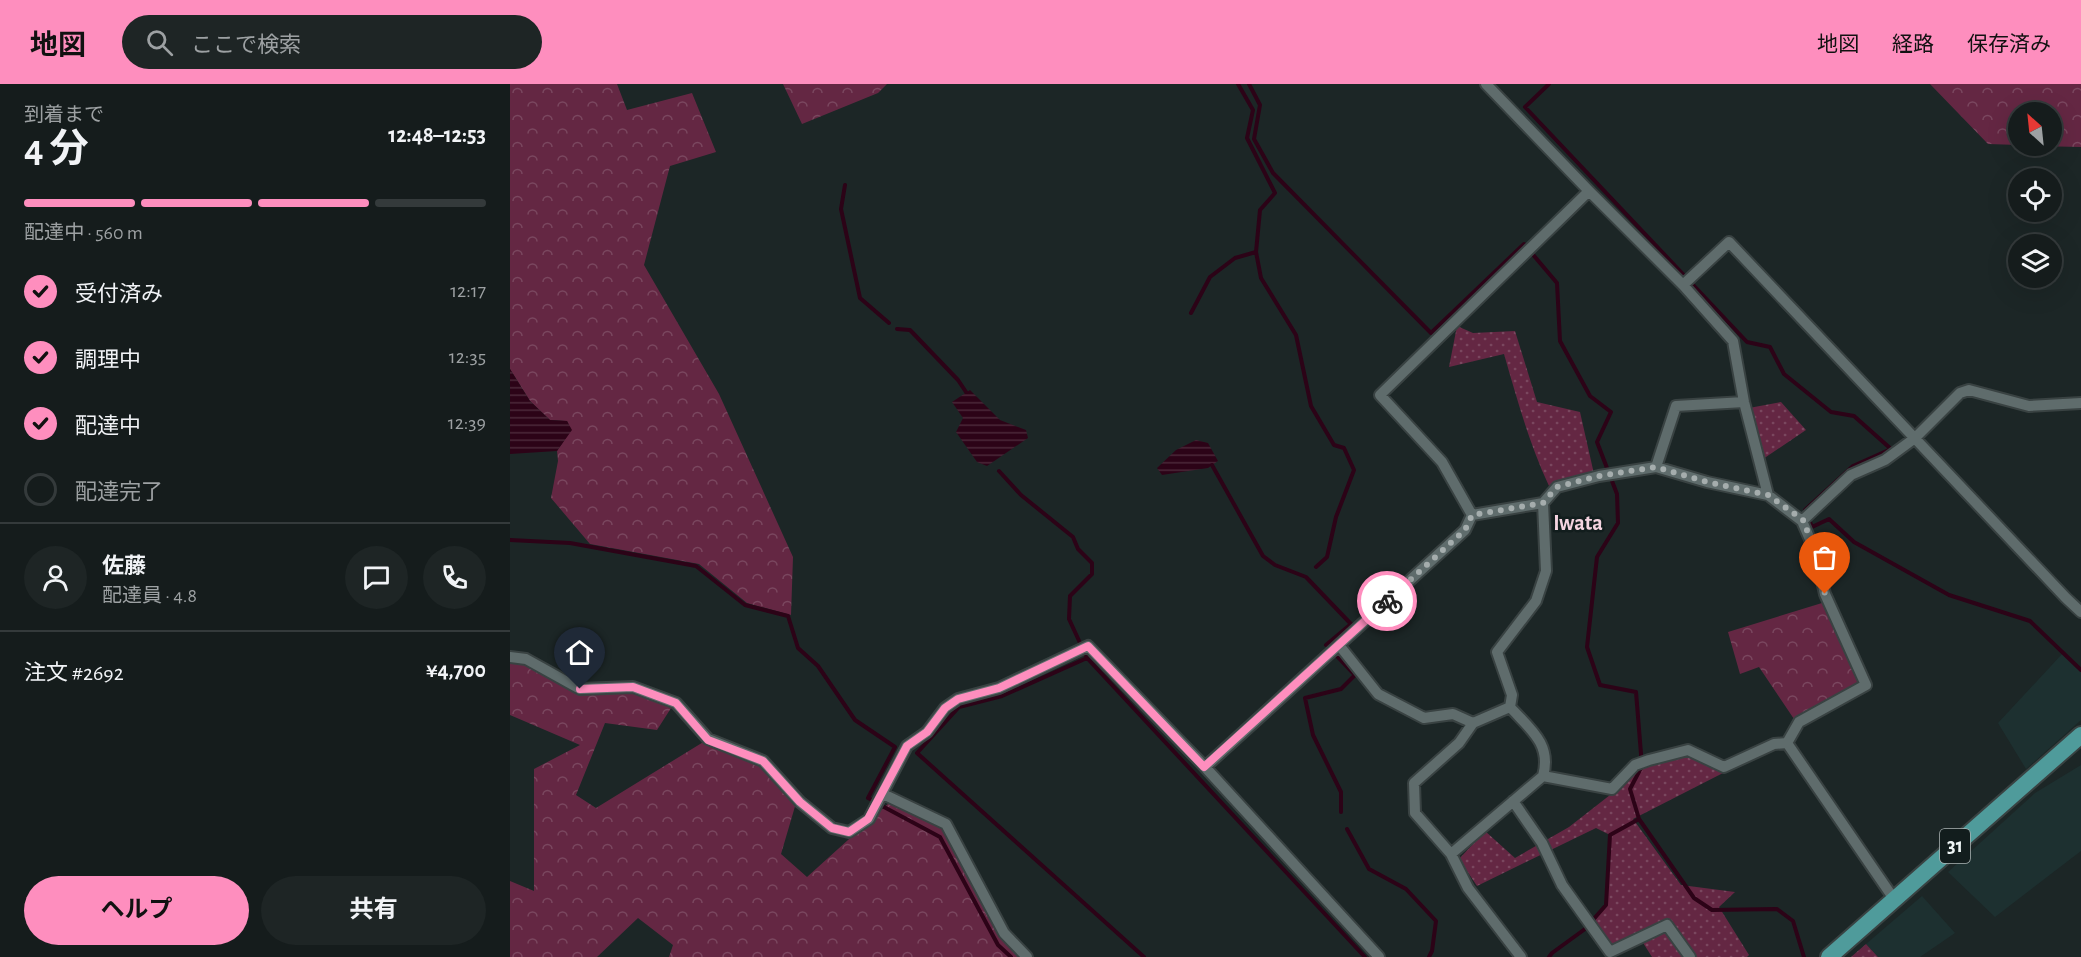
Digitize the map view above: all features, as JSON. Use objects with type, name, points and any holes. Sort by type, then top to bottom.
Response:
[{"type":"main road","name":"31","points":[[1829,957],[2079,740]]},
{"type":"street","points":[[1486,84],[1683,285],[1733,340],[1744,402],[1768,495]]},
{"type":"street","points":[[1472,515],[1442,462],[1380,395],[1589,191]]},
{"type":"street","points":[[1683,285],[1729,242],[2081,612]]},
{"type":"street","points":[[1806,517],[1851,475],[1885,460],[1915,438],[1960,393],[1969,390],[2029,406],[2081,403]]},
{"type":"street","points":[[1656,467],[1676,406],[1744,402]]},
{"type":"street","points":[[1472,515],[1543,503],[1557,487],[1599,476],[1656,467],[1707,482],[1768,495],[1806,517],[1825,594],[1866,685],[1799,722],[1787,743]]},
{"type":"street","points":[[1510,707],[1512,695],[1497,652],[1536,601],[1546,571],[1543,503]]},
{"type":"street","points":[[1204,767],[1465,530],[1472,515]]},
{"type":"street","points":[[1339,645],[1378,694],[1425,718],[1453,714],[1473,723]]},
{"type":"street","points":[[510,657],[526,659],[580,689],[633,687],[676,703],[708,740],[763,761],[800,802],[832,828],[849,832],[868,819],[907,746],[927,732],[945,708],[958,699],[999,688],[1083,648],[1204,767],[1379,957]]},
{"type":"street","points":[[1510,707],[1473,723],[1459,743],[1414,783],[1415,813],[1451,854],[1468,888],[1521,957]]},
{"type":"street","points":[[1451,854],[1543,776],[1547,763],[1542,741],[1510,707]]},
{"type":"street","points":[[1543,776],[1612,789],[1635,765],[1649,760],[1688,750],[1724,767],[1774,744],[1787,743]]},
{"type":"street","points":[[1787,743],[1894,899]]},
{"type":"street","points":[[883,794],[946,824],[1004,933],[1027,957]]},
{"type":"street","points":[[1512,801],[1542,843],[1562,885],[1587,921],[1606,955],[1667,925],[1690,957]]},
{"type":"shaded area","points":[[510,369],[530,401],[550,420],[567,421],[572,430],[557,451],[510,454]]},
{"type":"shaded area","points":[[970,390],[1000,420],[1026,430],[1028,438],[987,466],[977,462],[956,432],[963,418],[952,402]]},
{"type":"shaded area","points":[[1196,440],[1208,443],[1218,461],[1208,468],[1162,475],[1157,468],[1176,450]]},
{"type":"shaded area","points":[[2063,653],[2081,670],[2081,720],[2026,769],[1998,723]]},
{"type":"shaded area","points":[[2081,765],[2081,851],[1995,917],[1948,872],[2035,793]]},
{"type":"shaded area","points":[[1922,896],[1955,933],[1920,957],[1878,957],[1866,944]]},
{"type":"green space","points":[[510,84],[617,84],[627,110],[692,93],[716,152],[670,166],[644,265],[719,394],[793,557],[791,615],[747,603],[699,564],[590,544],[551,498],[558,461],[557,451],[571,430],[567,421],[550,420],[530,401],[510,369]]},
{"type":"green space","points":[[783,84],[887,84],[878,93],[802,124]]},
{"type":"green space","points":[[1930,84],[2081,84],[2081,147],[2062,147],[2062,102],[2008,102],[2008,145],[1988,144]]},
{"type":"green space","points":[[1457,326],[1473,333],[1515,331],[1537,402],[1580,412],[1594,474],[1549,486],[1529,437],[1504,354],[1449,367]]},
{"type":"green space","points":[[1781,402],[1806,430],[1763,459],[1749,408]]},
{"type":"green space","points":[[1822,603],[1860,683],[1794,719],[1759,667],[1740,674],[1728,632]]},
{"type":"green space","points":[[510,660],[525,663],[577,690],[630,689],[673,705],[657,730],[605,723],[576,795],[596,808],[705,741],[760,763],[796,803],[781,854],[807,877],[889,803],[943,826],[1022,957],[669,957],[673,945],[638,918],[597,957],[510,957],[510,881],[534,891],[534,769],[580,745],[510,715]]},
{"type":"green space","points":[[1688,756],[1723,773],[1633,819],[1681,885],[1735,892],[1719,907],[1749,955],[1747,957],[1652,957],[1640,938],[1610,952],[1591,926],[1606,905],[1610,835],[1596,828],[1477,886],[1459,859],[1485,831],[1515,858],[1569,827],[1610,795],[1635,769]]},
{"type":"green space","points":[[1866,944],[1878,957],[1851,957]]},
{"type":"waterway","points":[[1238,84],[1253,110],[1247,138],[1275,193],[1260,210],[1256,252],[1261,278],[1296,335],[1311,406],[1334,445],[1344,448],[1354,470],[1336,517],[1327,557],[1316,567]]},
{"type":"waterway","points":[[1249,84],[1260,105],[1254,139],[1273,173],[1431,333],[1524,244],[1557,283],[1560,341],[1590,396],[1611,412],[1597,442],[1617,494],[1618,523],[1597,557],[1587,647],[1600,685],[1636,692],[1642,766],[1630,789],[1639,819],[1694,898],[1712,910],[1777,909],[1793,921],[1804,957]]},
{"type":"waterway","points":[[1549,84],[1525,107],[1747,342],[1770,347],[1784,374],[1831,412],[1854,416],[1891,449],[1853,466],[1805,510],[1812,527],[1829,519],[1854,542],[1949,595],[2030,621],[2081,670]]},
{"type":"waterway","points":[[845,185],[841,209],[860,298],[889,323]]},
{"type":"waterway","points":[[1191,313],[1210,277],[1235,258],[1256,252]]},
{"type":"waterway","points":[[897,329],[910,330],[958,380],[966,392]]},
{"type":"waterway","points":[[1212,465],[1263,556],[1275,565],[1306,577],[1351,624],[1326,645]]},
{"type":"waterway","points":[[999,471],[1021,495],[1073,537],[1078,549],[1092,563],[1092,574],[1070,596],[1069,619],[1087,658],[1365,957]]},
{"type":"waterway","points":[[510,540],[570,543],[696,566],[745,605],[788,616],[798,648],[818,666],[855,720],[895,747],[868,798],[874,801]]},
{"type":"waterway","points":[[1336,655],[1355,675],[1341,689],[1305,698],[1313,735],[1341,792],[1341,812]]},
{"type":"waterway","points":[[1087,658],[1002,696],[959,707],[917,753],[1144,957]]},
{"type":"waterway","points":[[884,807],[940,837],[998,945],[1011,957]]},
{"type":"waterway","points":[[1549,957],[1585,929],[1606,905],[1610,835],[1639,819]]},
{"type":"waterway","points":[[1347,829],[1369,869],[1406,889],[1436,921],[1429,957]]},
{"type":"way so far","points":[[1387,601],[1465,530],[1472,515],[1543,503],[1557,487],[1599,476],[1656,467],[1707,482],[1768,495],[1803,520],[1815,551],[1825,594]]},
{"type":"district","name":"Iwata","points":[[1578,523]]},
{"type":"route","points":[[580,689],[633,687],[676,703],[708,740],[763,761],[800,802],[832,828],[849,832],[868,819],[907,746],[927,732],[945,708],[958,699],[999,688],[1088,646],[1204,767],[1387,601]]}]
